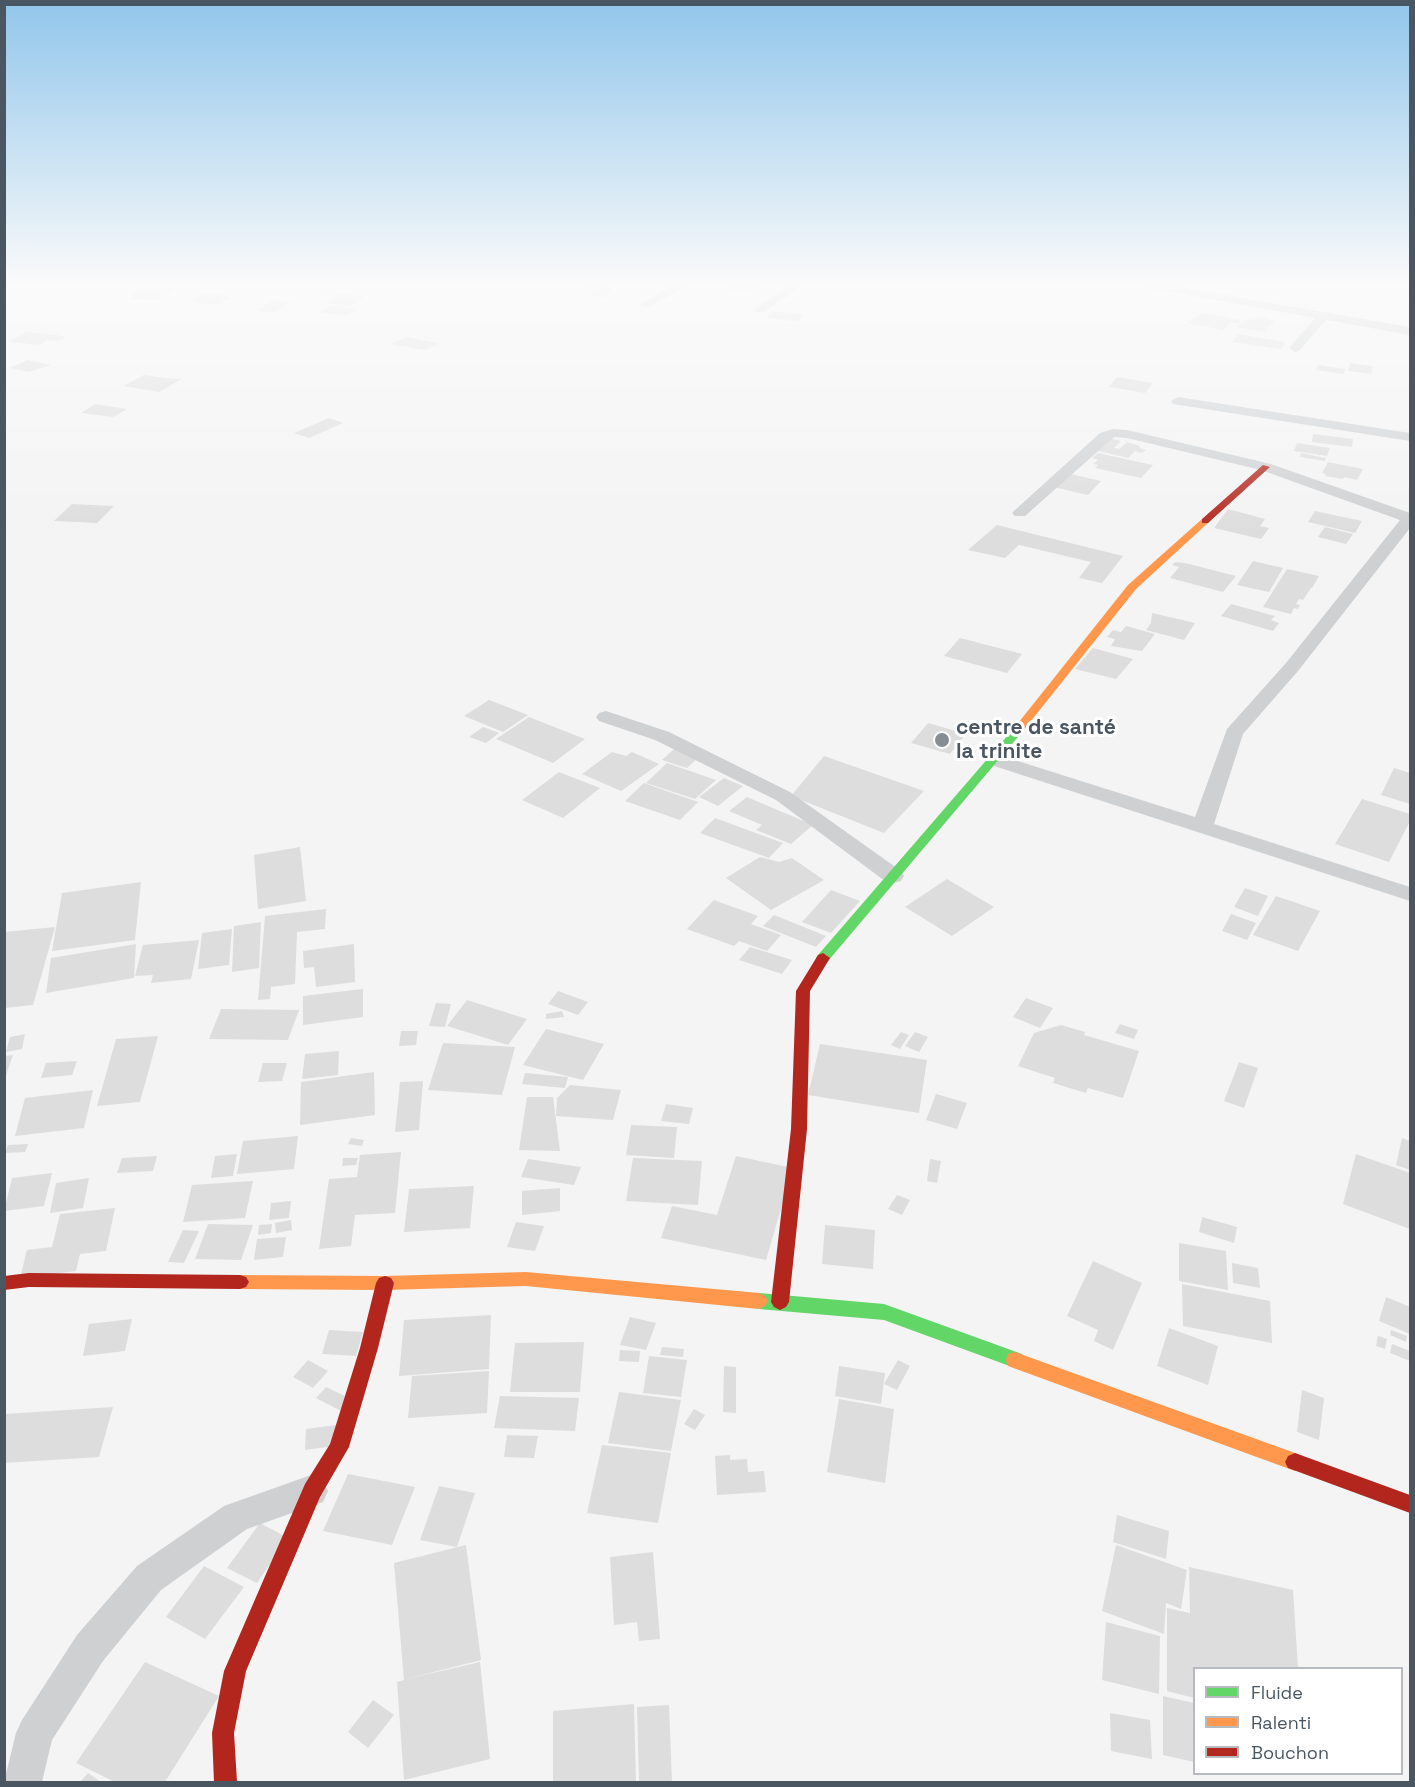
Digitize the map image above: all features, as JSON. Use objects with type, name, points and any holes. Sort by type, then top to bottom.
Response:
[{"type":"street","points":[[1178,401],[1410,437]]},
{"type":"street","points":[[1020,513],[1105,436],[1113,433],[1127,434],[1266,467],[1410,518],[1292,667],[1234,733],[1202,827]]},
{"type":"street","points":[[780,1302],[799,1129],[803,991],[825,956],[995,760],[1132,587],[1266,467]]},
{"type":"street","points":[[606,717],[662,736],[783,796],[894,876]]},
{"type":"street","points":[[995,760],[1410,894]]},
{"type":"street","points":[[4,1283],[29,1280],[385,1283],[526,1279],[884,1312],[1410,1504]]},
{"type":"street","points":[[225,1782],[223,1734],[236,1671],[312,1491],[339,1447],[369,1348],[385,1283]]},
{"type":"street","points":[[23,1782],[35,1733],[90,1648],[149,1578],[236,1517],[312,1491]]},
{"type":"building","points":[[11,367],[43,367],[29,372]]},
{"type":"building","points":[[1317,367],[1346,369],[1343,374],[1316,370]]},
{"type":"building","points":[[1349,367],[1373,367],[1371,374],[1348,371]]},
{"type":"building","points":[[144,375],[182,379],[159,392],[123,386]]},
{"type":"building","points":[[1117,377],[1153,383],[1145,393],[1109,387]]},
{"type":"building","points":[[95,404],[127,409],[113,417],[81,413]]},
{"type":"building","points":[[329,418],[343,423],[309,438],[294,433]]},
{"type":"building","points":[[1313,434],[1353,439],[1352,447],[1312,442]]},
{"type":"building","points":[[1109,438],[1121,441],[1114,448],[1119,449],[1127,442],[1146,450],[1142,453],[1135,451],[1128,458],[1095,450]]},
{"type":"building","points":[[1297,443],[1330,448],[1327,456],[1294,451]]},
{"type":"building","points":[[1098,453],[1153,465],[1141,478],[1095,468],[1098,465],[1093,464],[1098,460],[1092,458]]},
{"type":"building","points":[[1301,453],[1326,458],[1325,461],[1300,457]]},
{"type":"building","points":[[1328,462],[1363,469],[1357,480],[1325,476],[1326,474],[1322,473]]},
{"type":"building","points":[[1066,473],[1101,481],[1088,495],[1053,487]]},
{"type":"building","points":[[72,504],[114,506],[97,523],[54,521]]},
{"type":"building","points":[[1228,509],[1265,519],[1260,526],[1269,528],[1261,539],[1214,528]]},
{"type":"building","points":[[1315,511],[1362,521],[1355,533],[1308,522]]},
{"type":"building","points":[[997,525],[1123,556],[1102,583],[1079,578],[1091,562],[1019,545],[1005,558],[968,550]]},
{"type":"building","points":[[1325,527],[1353,534],[1346,544],[1318,537]]},
{"type":"building","points":[[1253,561],[1283,568],[1269,592],[1237,585]]},
{"type":"building","points":[[1175,562],[1236,576],[1223,592],[1170,578],[1179,567],[1172,565]]},
{"type":"building","points":[[1287,569],[1319,576],[1312,588],[1304,586],[1311,588],[1303,600],[1299,599],[1296,604],[1300,605],[1298,609],[1294,608],[1291,614],[1263,607]]},
{"type":"building","points":[[1231,604],[1275,616],[1271,620],[1279,623],[1273,631],[1221,616]]},
{"type":"building","points":[[1152,613],[1195,623],[1184,640],[1146,630],[1151,623]]},
{"type":"building","points":[[1126,626],[1155,634],[1142,651],[1111,646],[1115,639],[1107,637],[1113,630],[1121,632]]},
{"type":"building","points":[[960,638],[1022,654],[1007,673],[944,656]]},
{"type":"building","points":[[1093,648],[1133,659],[1116,679],[1075,669]]},
{"type":"building","points":[[489,700],[528,715],[503,732],[464,716]]},
{"type":"building","points":[[529,717],[585,739],[553,763],[496,739]]},
{"type":"building","points":[[928,723],[966,734],[950,754],[911,743]]},
{"type":"building","points":[[483,727],[499,733],[486,743],[469,737]]},
{"type":"building","points":[[674,749],[699,757],[687,768],[662,760]]},
{"type":"building","points":[[612,752],[626,756],[632,752],[659,764],[621,791],[582,774]]},
{"type":"building","points":[[824,756],[924,791],[884,833],[791,796]]},
{"type":"building","points":[[667,763],[716,780],[695,799],[646,783]]},
{"type":"building","points":[[1394,768],[1410,773],[1410,804],[1381,795]]},
{"type":"building","points":[[559,772],[600,788],[563,818],[522,800]]},
{"type":"building","points":[[724,778],[743,786],[718,806],[699,797]]},
{"type":"building","points":[[644,783],[698,802],[680,820],[625,801]]},
{"type":"building","points":[[747,797],[813,825],[791,844],[756,830],[762,825],[729,811]]},
{"type":"building","points":[[1362,799],[1410,814],[1410,821],[1389,862],[1335,844]]},
{"type":"building","points":[[715,818],[783,843],[769,858],[700,833]]},
{"type":"building","points":[[300,847],[306,901],[258,909],[254,855]]},
{"type":"building","points":[[760,857],[779,862],[792,858],[824,880],[771,910],[726,878]]},
{"type":"building","points":[[947,879],[994,907],[952,936],[905,907]]},
{"type":"building","points":[[141,882],[135,940],[52,951],[62,893]]},
{"type":"building","points":[[1245,888],[1268,896],[1258,916],[1234,907]]},
{"type":"building","points":[[831,890],[860,901],[831,933],[802,922]]},
{"type":"building","points":[[1276,896],[1320,911],[1298,951],[1253,935]]},
{"type":"building","points":[[714,900],[758,916],[751,924],[781,935],[767,951],[739,941],[734,946],[687,929]]},
{"type":"building","points":[[326,909],[325,929],[297,932],[295,984],[271,987],[270,999],[258,1000],[265,916]]},
{"type":"building","points":[[1231,914],[1256,923],[1247,940],[1222,931]]},
{"type":"building","points":[[774,915],[826,936],[816,947],[763,926]]},
{"type":"building","points":[[261,922],[259,968],[232,972],[234,926]]},
{"type":"building","points":[[55,927],[33,1005],[4,1008],[4,932]]},
{"type":"building","points":[[232,929],[229,965],[198,969],[202,933]]},
{"type":"building","points":[[199,940],[191,979],[151,983],[153,975],[135,976],[143,945]]},
{"type":"building","points":[[136,944],[134,978],[46,993],[51,958]]},
{"type":"building","points":[[354,944],[355,982],[316,987],[314,967],[304,968],[303,951]]},
{"type":"building","points":[[750,947],[792,960],[782,974],[739,960]]},
{"type":"building","points":[[363,989],[363,1017],[303,1025],[303,996]]},
{"type":"building","points":[[558,991],[588,1002],[578,1015],[548,1004]]},
{"type":"building","points":[[1026,998],[1053,1008],[1040,1028],[1013,1017]]},
{"type":"building","points":[[467,1000],[527,1019],[508,1045],[447,1026]]},
{"type":"building","points":[[436,1003],[451,1004],[445,1027],[429,1026]]},
{"type":"building","points":[[221,1009],[299,1010],[288,1040],[209,1039]]},
{"type":"building","points":[[562,1011],[564,1017],[546,1019],[546,1014]]},
{"type":"building","points":[[1120,1024],[1138,1030],[1134,1039],[1115,1033]]},
{"type":"building","points":[[1061,1025],[1085,1032],[1084,1035],[1139,1051],[1123,1098],[1088,1088],[1086,1093],[1053,1083],[1055,1078],[1018,1066],[1034,1033]]},
{"type":"building","points":[[546,1029],[604,1044],[583,1080],[523,1065]]},
{"type":"building","points":[[401,1031],[418,1031],[416,1045],[399,1046]]},
{"type":"building","points":[[901,1032],[909,1035],[900,1049],[891,1045]]},
{"type":"building","points":[[915,1032],[928,1037],[919,1052],[905,1046]]},
{"type":"building","points":[[25,1034],[22,1049],[6,1052],[10,1037]]},
{"type":"building","points":[[158,1036],[140,1102],[97,1106],[116,1039]]},
{"type":"building","points":[[443,1043],[515,1047],[502,1095],[428,1090]]},
{"type":"building","points":[[820,1044],[927,1060],[919,1113],[808,1095]]},
{"type":"building","points":[[339,1051],[338,1075],[302,1079],[305,1054]]},
{"type":"building","points":[[13,1055],[5,1078],[4,1078],[4,1056]]},
{"type":"building","points":[[77,1061],[72,1075],[41,1078],[46,1063]]},
{"type":"building","points":[[1239,1062],[1258,1068],[1244,1108],[1224,1101]]},
{"type":"building","points":[[263,1063],[287,1063],[282,1081],[258,1082]]},
{"type":"building","points":[[374,1072],[375,1115],[300,1125],[301,1082]]},
{"type":"building","points":[[525,1073],[568,1077],[565,1088],[522,1084]]},
{"type":"building","points":[[423,1081],[419,1130],[395,1132],[400,1082]]},
{"type":"building","points":[[570,1085],[621,1090],[613,1120],[556,1116],[557,1098]]},
{"type":"building","points":[[93,1090],[84,1128],[15,1136],[25,1098]]},
{"type":"building","points":[[936,1094],[967,1103],[957,1129],[926,1120]]},
{"type":"building","points":[[527,1097],[553,1097],[560,1151],[519,1150]]},
{"type":"building","points":[[666,1104],[693,1108],[689,1124],[661,1121]]},
{"type":"building","points":[[631,1125],[677,1127],[674,1158],[626,1155]]},
{"type":"building","points":[[298,1136],[294,1169],[237,1174],[243,1141]]},
{"type":"building","points":[[351,1138],[364,1140],[362,1146],[348,1144]]},
{"type":"building","points":[[1402,1138],[1410,1141],[1410,1170],[1396,1165]]},
{"type":"building","points":[[28,1144],[25,1152],[5,1153],[8,1145]]},
{"type":"building","points":[[401,1152],[395,1213],[355,1215],[351,1246],[319,1249],[329,1179],[357,1177],[360,1155]]},
{"type":"building","points":[[237,1154],[233,1176],[211,1178],[215,1156]]},
{"type":"building","points":[[1356,1154],[1410,1173],[1410,1229],[1343,1204]]},
{"type":"building","points":[[157,1156],[153,1171],[117,1173],[122,1158]]},
{"type":"building","points":[[736,1156],[793,1168],[766,1260],[661,1238],[672,1206],[717,1215]]},
{"type":"building","points":[[343,1158],[358,1158],[356,1165],[342,1166]]},
{"type":"building","points":[[633,1158],[702,1161],[698,1205],[626,1201]]},
{"type":"building","points":[[528,1159],[581,1167],[574,1185],[521,1177]]},
{"type":"building","points":[[930,1159],[941,1161],[937,1183],[927,1181]]},
{"type":"building","points":[[52,1173],[44,1206],[4,1211],[12,1178]]},
{"type":"building","points":[[89,1178],[83,1208],[50,1213],[56,1183]]},
{"type":"building","points":[[253,1181],[245,1218],[183,1222],[192,1185]]},
{"type":"building","points":[[474,1186],[470,1228],[404,1232],[409,1189]]},
{"type":"building","points":[[560,1188],[560,1211],[522,1215],[522,1191]]},
{"type":"building","points":[[897,1195],[910,1200],[902,1215],[888,1209]]},
{"type":"building","points":[[291,1201],[289,1218],[269,1220],[271,1203]]},
{"type":"building","points":[[115,1208],[106,1251],[80,1254],[76,1271],[20,1278],[27,1250],[52,1247],[60,1214]]},
{"type":"building","points":[[1202,1217],[1237,1227],[1234,1243],[1199,1232]]},
{"type":"building","points":[[291,1220],[292,1230],[276,1233],[275,1223]]},
{"type":"building","points":[[516,1222],[544,1226],[535,1251],[507,1247]]},
{"type":"building","points":[[208,1224],[253,1225],[241,1260],[195,1259]]},
{"type":"building","points":[[272,1224],[271,1233],[258,1235],[259,1225]]},
{"type":"building","points":[[825,1225],[875,1230],[873,1269],[822,1264]]},
{"type":"building","points":[[183,1230],[199,1231],[184,1263],[168,1262]]},
{"type":"building","points":[[286,1237],[283,1257],[254,1260],[257,1239]]},
{"type":"building","points":[[1179,1243],[1226,1251],[1228,1290],[1179,1281]]},
{"type":"building","points":[[1093,1261],[1142,1283],[1113,1350],[1094,1341],[1098,1330],[1067,1316]]},
{"type":"building","points":[[1232,1263],[1258,1268],[1260,1288],[1233,1283]]},
{"type":"building","points":[[1182,1284],[1270,1301],[1272,1343],[1183,1326]]},
{"type":"building","points":[[1386,1297],[1410,1307],[1410,1334],[1379,1321]]},
{"type":"building","points":[[491,1315],[489,1369],[399,1376],[404,1320]]},
{"type":"building","points":[[630,1317],[656,1323],[646,1350],[620,1345]]},
{"type":"building","points":[[132,1319],[125,1351],[83,1356],[89,1324]]},
{"type":"building","points":[[1169,1328],[1218,1346],[1208,1385],[1157,1366]]},
{"type":"building","points":[[329,1330],[363,1332],[356,1356],[322,1354]]},
{"type":"building","points":[[1391,1330],[1407,1336],[1406,1342],[1390,1335]]},
{"type":"building","points":[[1378,1336],[1387,1339],[1385,1349],[1376,1346]]},
{"type":"building","points":[[584,1342],[580,1392],[510,1392],[515,1343]]},
{"type":"building","points":[[1392,1344],[1410,1351],[1410,1361],[1390,1353]]},
{"type":"building","points":[[662,1347],[684,1349],[683,1357],[660,1355]]},
{"type":"building","points":[[620,1350],[640,1351],[639,1362],[619,1361]]},
{"type":"building","points":[[649,1356],[687,1360],[681,1397],[643,1393]]},
{"type":"building","points":[[308,1360],[328,1371],[313,1388],[293,1377]]},
{"type":"building","points":[[898,1360],[910,1366],[897,1390],[884,1384]]},
{"type":"building","points":[[724,1366],[736,1367],[736,1413],[723,1412]]},
{"type":"building","points":[[839,1366],[885,1373],[881,1404],[835,1396]]},
{"type":"building","points":[[489,1371],[487,1413],[408,1418],[412,1376]]},
{"type":"building","points":[[326,1387],[351,1399],[341,1411],[316,1398]]},
{"type":"building","points":[[1302,1390],[1324,1398],[1319,1440],[1297,1432]]},
{"type":"building","points":[[619,1392],[681,1400],[671,1451],[608,1443]]},
{"type":"building","points":[[500,1396],[579,1398],[575,1431],[494,1428]]},
{"type":"building","points":[[839,1399],[894,1409],[885,1483],[827,1472]]},
{"type":"building","points":[[113,1407],[99,1457],[4,1463],[4,1414]]},
{"type":"building","points":[[694,1409],[705,1415],[695,1430],[684,1424]]},
{"type":"building","points":[[336,1425],[335,1446],[305,1450],[306,1429]]},
{"type":"building","points":[[507,1435],[538,1436],[534,1458],[504,1457]]},
{"type":"building","points":[[602,1445],[671,1453],[658,1523],[587,1513]]},
{"type":"building","points":[[730,1455],[730,1460],[747,1459],[748,1472],[764,1471],[766,1492],[717,1495],[715,1456]]},
{"type":"building","points":[[348,1474],[415,1487],[392,1545],[323,1531]]},
{"type":"building","points":[[439,1486],[475,1493],[457,1547],[420,1540]]},
{"type":"building","points":[[1117,1515],[1169,1531],[1166,1559],[1113,1542]]},
{"type":"building","points":[[260,1523],[288,1538],[257,1583],[227,1568]]},
{"type":"building","points":[[466,1545],[481,1660],[406,1679],[480,1662],[490,1759],[404,1780],[397,1682],[404,1680],[394,1563]]},
{"type":"building","points":[[1116,1545],[1187,1570],[1181,1609],[1166,1603],[1164,1634],[1102,1611]]},
{"type":"building","points":[[653,1552],[660,1639],[639,1641],[637,1622],[614,1625],[610,1557]]},
{"type":"building","points":[[204,1566],[244,1587],[205,1639],[166,1617]]},
{"type":"building","points":[[1189,1567],[1293,1590],[1298,1667],[1193,1667],[1193,1698],[1167,1691],[1167,1608],[1190,1613]]},
{"type":"building","points":[[1106,1622],[1160,1636],[1159,1694],[1102,1680]]},
{"type":"building","points":[[145,1662],[219,1696],[165,1782],[115,1782],[76,1763]]},
{"type":"building","points":[[1163,1696],[1193,1703],[1193,1762],[1163,1755]]},
{"type":"building","points":[[373,1700],[394,1715],[368,1748],[348,1732]]},
{"type":"building","points":[[634,1704],[636,1782],[553,1782],[553,1711]]},
{"type":"building","points":[[669,1705],[672,1782],[639,1782],[637,1707]]},
{"type":"building","points":[[1110,1713],[1150,1720],[1152,1759],[1111,1751]]},
{"type":"building","points":[[88,1773],[101,1782],[80,1782]]},
{"type":"traffic: fast","points":[[823,958],[1019,729]]},
{"type":"traffic: fast","points":[[759,1301],[884,1312],[1015,1360]]},
{"type":"traffic: slow","points":[[1019,729],[1132,587],[1205,521]]},
{"type":"traffic: slow","points":[[240,1282],[385,1283],[526,1279],[759,1301]]},
{"type":"traffic: slow","points":[[1015,1360],[1295,1462]]},
{"type":"traffic: jam","points":[[1205,521],[1266,467]]},
{"type":"traffic: jam","points":[[780,1302],[799,1129],[803,991],[823,958]]},
{"type":"traffic: jam","points":[[4,1283],[29,1280],[240,1282]]},
{"type":"traffic: jam","points":[[225,1782],[223,1733],[235,1671],[312,1491],[339,1447],[369,1348],[385,1283]]},
{"type":"traffic: jam","points":[[1295,1462],[1410,1504]]},
{"type":"place","name":"centre de santé la trinite","points":[[942,740]]}]
